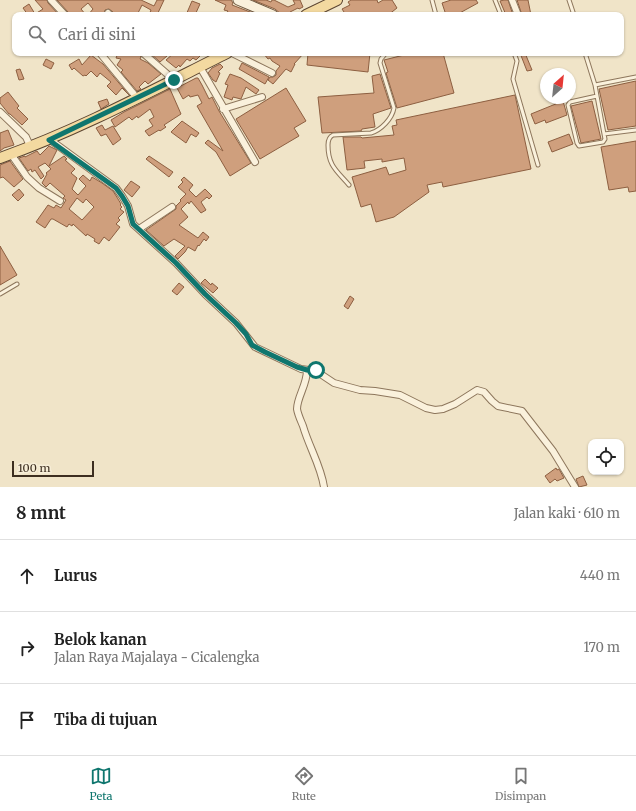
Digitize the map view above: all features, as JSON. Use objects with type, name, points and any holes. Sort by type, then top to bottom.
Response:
[{"type":"main road","points":[[238,0],[266,12]]},
{"type":"main road","points":[[312,12],[337,0]]},
{"type":"main road","points":[[0,158],[49,140],[221,56]]},
{"type":"street","points":[[51,0],[62,12]]},
{"type":"street","points":[[512,0],[517,12]]},
{"type":"street","points":[[102,56],[137,98]]},
{"type":"street","points":[[146,56],[174,80]]},
{"type":"street","points":[[238,56],[272,73]]},
{"type":"street","points":[[200,67],[254,162]]},
{"type":"street","points":[[223,109],[262,97]]},
{"type":"street","points":[[0,112],[26,137],[30,146]]},
{"type":"street","points":[[49,140],[116,188],[128,206],[133,224],[176,263],[205,294],[236,323],[255,347],[293,366],[307,370],[316,370],[334,383],[360,390],[400,395],[426,408],[435,410],[443,409],[455,404],[477,390],[484,392],[498,406],[522,411],[553,451],[562,467],[570,476],[575,487]]},
{"type":"street","points":[[11,154],[27,177],[39,188],[60,201]]},
{"type":"street","points":[[139,229],[172,207]]},
{"type":"street","points":[[307,370],[307,378],[298,403],[297,411],[308,442],[322,474],[324,487]]},
{"type":"lane","points":[[432,0],[435,12]]},
{"type":"lane","points":[[495,0],[500,12]]},
{"type":"lane","points":[[569,0],[573,12]]},
{"type":"lane","points":[[349,186],[329,160],[328,140],[330,136],[333,135],[371,133],[377,131],[392,115],[394,108],[380,63],[384,56]]},
{"type":"lane","points":[[515,56],[517,61],[513,78],[538,165]]},
{"type":"lane","points":[[586,56],[595,85],[604,134],[604,141],[579,146],[568,105],[570,102],[597,96]]},
{"type":"lane","points":[[595,85],[636,77]]},
{"type":"lane","points":[[604,134],[636,130]]},
{"type":"lane","points":[[0,294],[17,284]]},
{"type":"building","points":[[35,0],[47,0],[56,12],[38,12],[43,9]]},
{"type":"building","points":[[57,0],[141,0],[154,6],[157,0],[164,0],[158,12],[150,12],[151,10],[142,5],[138,12],[113,12],[109,9],[105,10],[105,12],[90,12],[93,9],[88,3],[81,9],[84,12],[68,12]]},
{"type":"building","points":[[215,0],[231,0],[233,3],[232,5],[250,12],[227,12],[228,11],[224,10],[226,5]]},
{"type":"building","points":[[253,0],[266,0],[271,2],[274,0],[288,7],[295,4],[293,0],[300,0],[303,7],[290,12],[278,12],[275,9]]},
{"type":"building","points":[[351,0],[377,0],[378,3],[383,0],[392,0],[397,8],[392,12],[344,12],[342,9],[350,5],[348,2]]},
{"type":"building","points":[[451,0],[476,0],[478,3],[462,12],[445,12],[442,3]]},
{"type":"building","points":[[508,0],[512,12],[505,12],[500,1]]},
{"type":"building","points":[[517,0],[528,0],[530,12],[521,12]]},
{"type":"building","points":[[192,1],[200,4],[196,12],[187,12]]},
{"type":"building","points":[[29,4],[34,12],[26,12],[23,8]]},
{"type":"building","points":[[90,56],[92,56],[103,64],[129,95],[122,88],[116,95],[107,86],[111,82],[100,73],[97,77],[91,71],[86,76],[83,76],[74,68],[72,70],[69,65],[79,59],[82,65]]},
{"type":"building","points":[[117,56],[140,56],[140,59],[148,63],[161,74],[148,84],[145,81],[139,87],[141,89],[137,91],[121,72],[123,70],[117,65],[121,59],[116,58]]},
{"type":"building","points":[[153,56],[167,56],[160,62]]},
{"type":"building","points":[[171,56],[200,56],[196,60],[193,58],[190,61],[187,59],[180,67],[179,65],[176,68],[166,60]]},
{"type":"building","points":[[266,56],[301,56],[294,64],[291,72],[286,69],[273,84],[268,80],[270,77],[276,75],[276,71],[280,66],[270,58],[268,59]]},
{"type":"building","points":[[308,56],[370,56],[368,72],[307,65]]},
{"type":"building","points":[[400,56],[444,56],[454,93],[397,108],[386,73],[388,72],[384,60]]},
{"type":"building","points":[[521,56],[526,56],[532,70],[527,71]]},
{"type":"building","points":[[46,59],[54,63],[51,69],[43,65]]},
{"type":"building","points":[[242,63],[269,77],[265,84],[239,69]]},
{"type":"building","points":[[220,64],[223,67],[218,72],[220,73],[216,82],[208,73],[212,68]]},
{"type":"building","points":[[20,69],[24,79],[19,80],[16,70]]},
{"type":"building","points":[[230,74],[241,78],[259,90],[256,94],[246,87],[241,99],[233,97],[232,100],[224,97],[228,85],[225,84]]},
{"type":"building","points":[[380,74],[391,108],[373,114],[375,127],[362,129],[361,131],[322,133],[318,97],[374,93],[372,76]]},
{"type":"building","points":[[198,78],[209,99],[212,97],[251,163],[230,176],[216,152],[205,143],[208,140],[223,151],[197,106],[202,103],[198,95],[190,97],[189,95],[183,99],[177,88]]},
{"type":"building","points":[[636,81],[636,126],[608,130],[599,89]]},
{"type":"building","points":[[286,88],[306,121],[294,128],[299,136],[260,159],[236,119]]},
{"type":"building","points":[[170,89],[181,114],[164,125],[166,127],[149,136],[145,131],[153,126],[149,120],[154,117],[150,109],[138,118],[137,116],[132,120],[129,117],[115,127],[111,120]]},
{"type":"building","points":[[8,92],[19,106],[17,108],[28,119],[22,125],[9,114],[0,103],[0,98]]},
{"type":"building","points":[[515,95],[531,169],[443,187],[442,182],[427,185],[429,192],[394,217],[376,222],[371,204],[361,207],[352,177],[386,167],[389,175],[406,170],[404,158],[382,162],[382,159],[364,161],[365,168],[347,170],[343,137],[362,138],[394,135],[392,126],[397,125],[396,120]]},
{"type":"building","points":[[107,99],[109,104],[101,109],[98,102]]},
{"type":"building","points":[[592,101],[601,139],[581,143],[571,106]]},
{"type":"building","points":[[556,104],[564,104],[567,115],[546,123],[545,120],[535,124],[531,114]]},
{"type":"building","points":[[182,121],[199,133],[196,137],[191,134],[186,143],[171,132]]},
{"type":"building","points":[[102,125],[105,130],[113,126],[121,139],[113,145],[106,134],[101,136],[96,128]]},
{"type":"building","points":[[8,130],[14,145],[0,151],[0,133]]},
{"type":"building","points":[[569,134],[573,144],[552,152],[548,142]]},
{"type":"building","points":[[636,141],[636,191],[629,192],[628,187],[609,190],[601,147]]},
{"type":"building","points":[[49,146],[57,150],[49,166],[64,156],[67,159],[65,160],[75,169],[71,173],[77,178],[72,189],[78,195],[86,186],[79,179],[83,175],[90,181],[92,177],[113,191],[121,204],[120,205],[122,207],[120,209],[124,212],[118,218],[120,220],[116,224],[120,227],[109,241],[104,237],[99,244],[94,241],[95,239],[87,234],[86,236],[73,224],[72,226],[69,224],[67,227],[51,219],[45,228],[36,222],[48,205],[54,208],[56,205],[61,208],[66,200],[63,198],[65,196],[50,183],[46,187],[42,183],[47,174],[46,173],[51,169],[45,163],[38,167],[44,176],[41,179],[35,170],[32,172],[31,169],[28,171],[19,158],[25,157],[37,151],[40,155]],"holes":[[[77,198],[83,203],[86,199],[94,207],[82,220],[69,209]]]},
{"type":"building","points":[[149,156],[173,172],[169,177],[146,159]]},
{"type":"building","points":[[10,161],[23,179],[14,187],[3,177],[0,178],[0,165]]},
{"type":"building","points":[[184,177],[193,185],[189,190],[196,197],[205,189],[212,196],[209,199],[207,197],[201,202],[206,210],[201,213],[191,201],[189,204],[188,202],[181,209],[188,217],[179,225],[198,238],[203,232],[209,237],[206,241],[204,239],[199,246],[198,245],[195,251],[188,247],[178,259],[175,256],[185,246],[174,239],[164,246],[146,230],[176,209],[176,206],[181,201],[180,200],[186,194],[178,187],[183,182],[181,180]]},
{"type":"building","points":[[131,181],[140,187],[132,197],[124,190]]},
{"type":"building","points":[[19,189],[24,195],[18,201],[12,195]]},
{"type":"building","points":[[0,246],[17,275],[0,285]]},
{"type":"building","points":[[205,279],[211,285],[212,283],[218,288],[213,293],[201,283]]},
{"type":"building","points":[[179,283],[184,287],[177,295],[172,291]]},
{"type":"building","points":[[350,296],[354,299],[348,309],[344,306]]},
{"type":"building","points":[[556,468],[557,470],[559,469],[564,478],[557,481],[555,479],[550,483],[545,476]]},
{"type":"building","points":[[583,476],[587,485],[579,487],[576,479]]},
{"type":"route","points":[[174,80],[49,140],[116,188],[128,206],[133,224],[170,257],[205,294],[236,323],[246,334],[252,345],[301,369],[316,370]]}]
